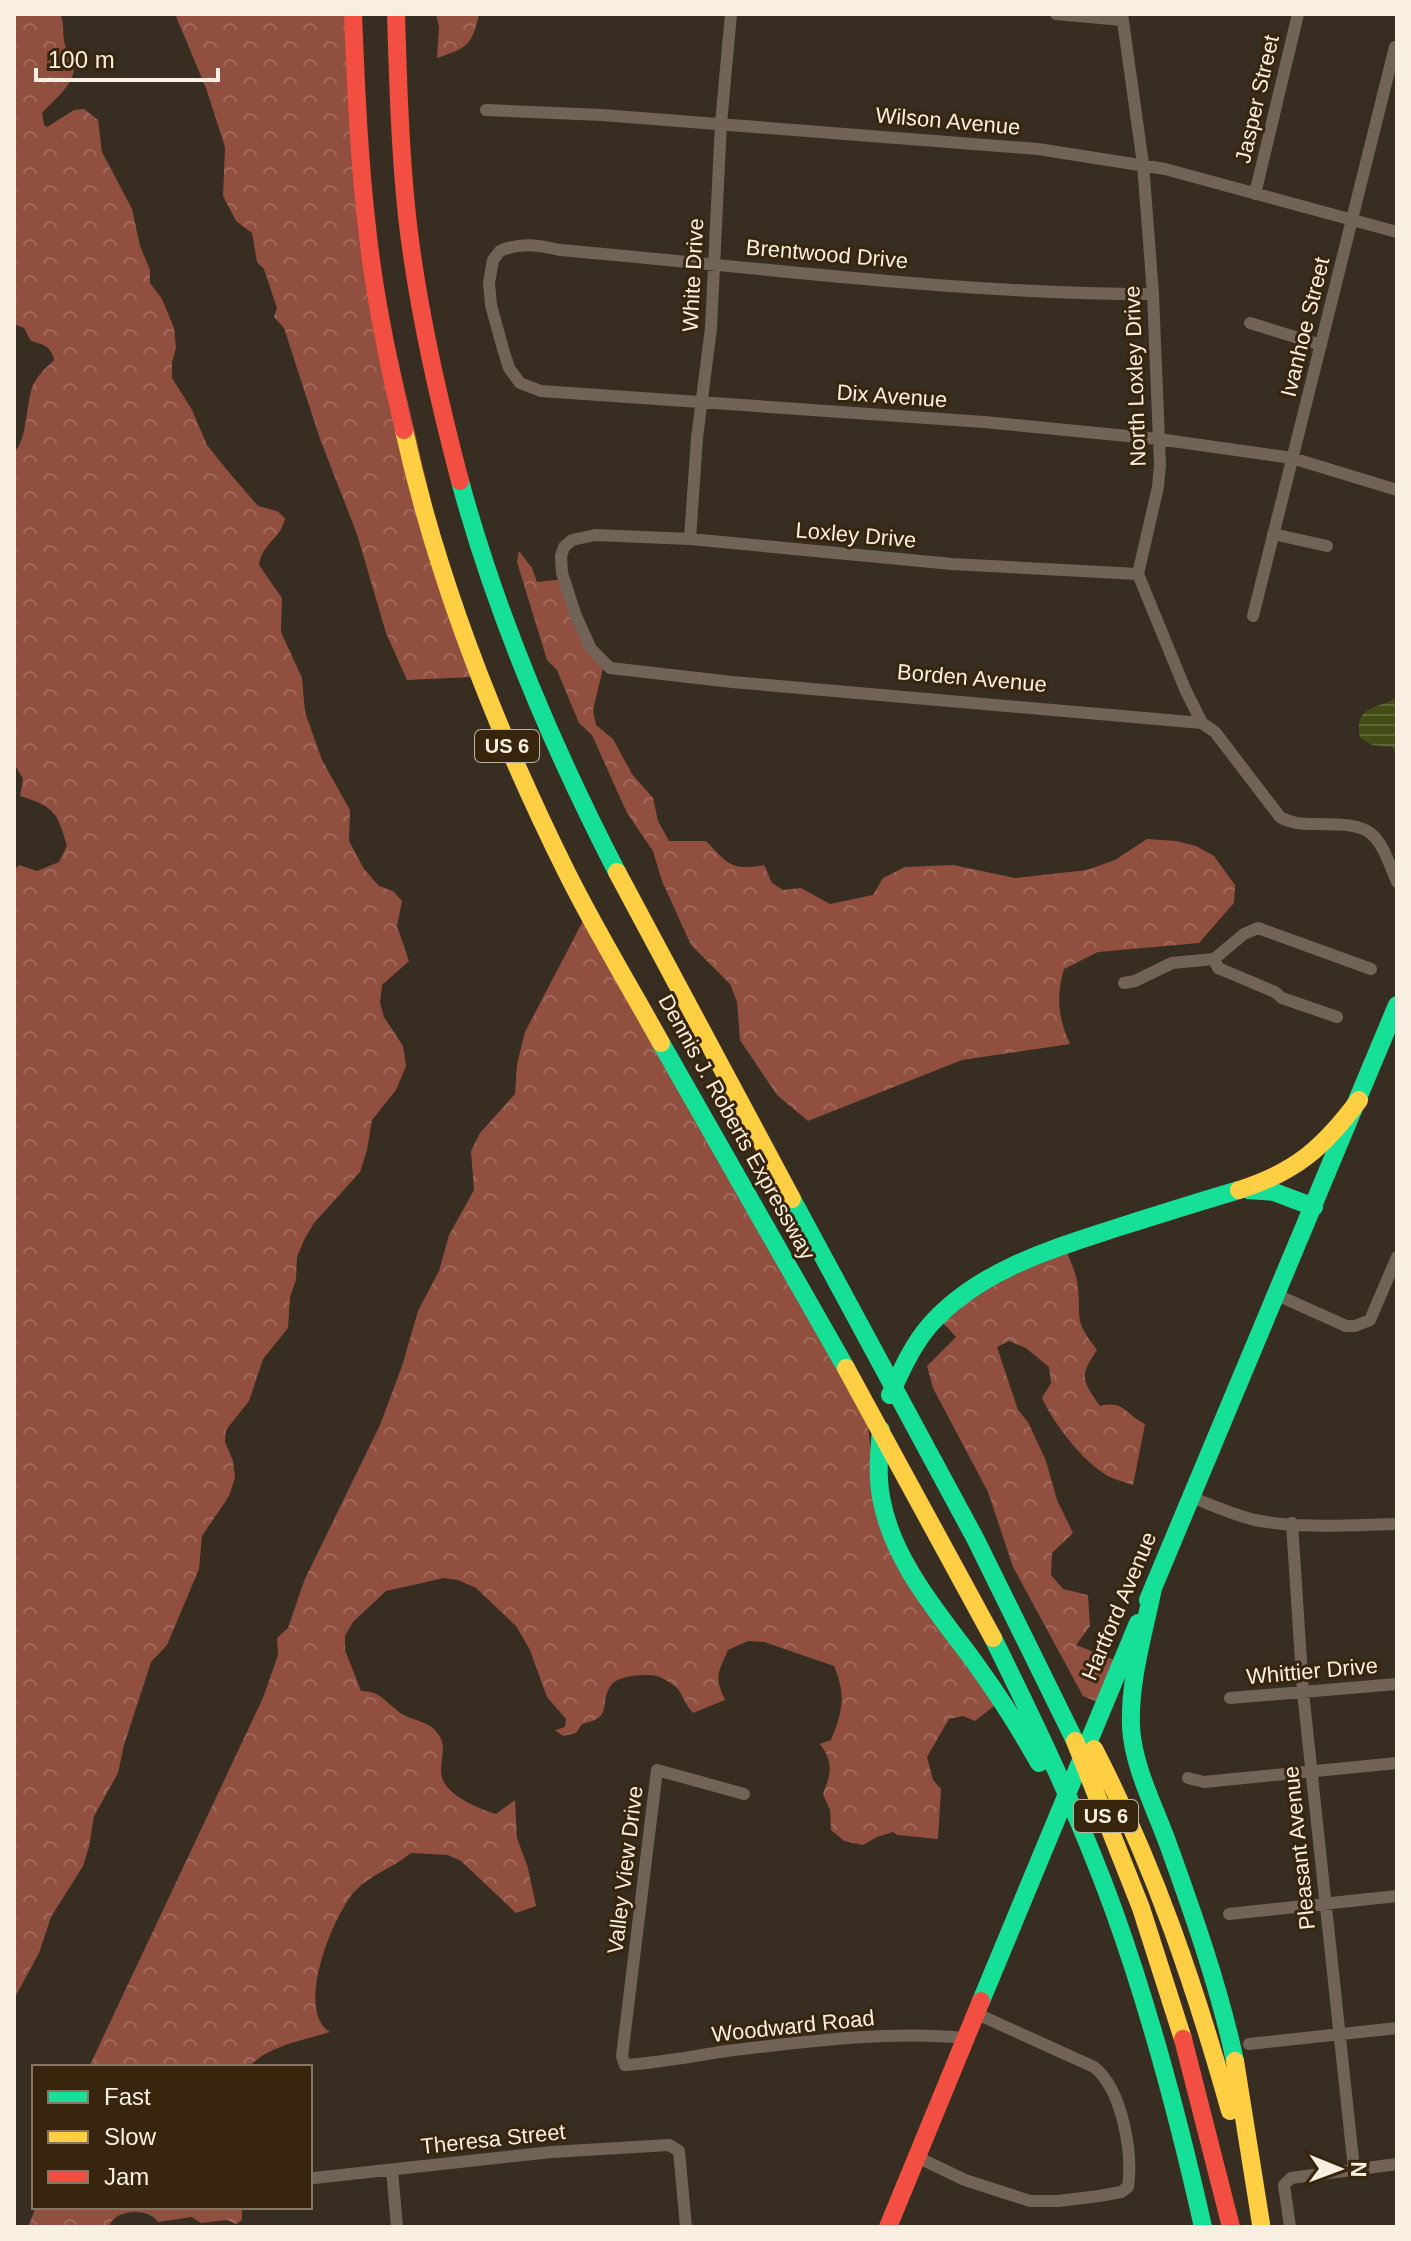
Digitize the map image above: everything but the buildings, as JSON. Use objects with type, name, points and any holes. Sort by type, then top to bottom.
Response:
[{"type":"main road","name":"Dennis J. Roberts Expressway","points":[[353,14],[362,196],[381,328],[417,488],[446,588],[476,672],[529,796],[569,876],[909,1481],[1007,1662],[1045,1742],[1097,1865],[1128,1949],[1179,2120],[1203,2227]]},
{"type":"main road","name":"Dennis J. Roberts Expressway","points":[[396,14],[403,159],[412,248],[424,321],[455,467],[509,636],[542,719],[587,814],[1028,1642],[1102,1805],[1149,1930],[1190,2058],[1231,2227]]},
{"type":"main road","name":"Hartford Avenue","points":[[888,2227],[1055,1820],[1314,1207],[1354,1091],[1393,1028],[1397,1005]]},
{"type":"main road","points":[[1097,1865],[1014,1720],[921,1592],[896,1548],[885,1516],[879,1482],[879,1451],[882,1423],[897,1377],[912,1349],[940,1312],[972,1285],[1031,1255],[1277,1177],[1306,1161],[1330,1139],[1354,1091]]},
{"type":"main road","points":[[1225,1194],[1264,1190],[1314,1207]]},
{"type":"main road","points":[[1153,1588],[1132,1690],[1131,1729],[1139,1764],[1206,1950],[1224,2011],[1238,2077],[1261,2226]]},
{"type":"main road","points":[[1028,1642],[1101,1762],[1159,1885],[1218,2069],[1261,2226]]},
{"type":"street","name":"White Drive","points":[[690,539],[697,438],[711,328],[721,123],[731,14]]},
{"type":"street","points":[[1056,14],[1122,17]]},
{"type":"street","name":"Jasper Street","points":[[1255,194],[1298,14]]},
{"type":"street","name":"North Loxley Drive","points":[[1122,17],[1143,164],[1153,294],[1158,439],[1158,487],[1138,574]]},
{"type":"street","name":"Ivanhoe Street","points":[[1253,616],[1395,47]]},
{"type":"street","name":"Wilson Avenue","points":[[486,110],[721,123],[1038,149],[1143,164],[1397,232]]},
{"type":"street","name":"Brentwood Drive","points":[[500,251],[519,245],[539,245],[560,250],[837,276],[1080,294],[1153,294]]},
{"type":"street","name":"Dix Avenue","points":[[500,251],[489,274],[491,305],[509,368],[520,383],[541,391],[984,422],[1158,439],[1292,458],[1397,490]]},
{"type":"street","points":[[1250,323],[1321,345]]},
{"type":"street","points":[[1273,534],[1327,546]]},
{"type":"street","name":"Loxley Drive","points":[[572,540],[595,535],[690,539],[952,564],[1138,574]]},
{"type":"street","name":"Borden Avenue","points":[[572,540],[564,547],[561,556],[562,573],[591,649],[610,668],[794,688],[1202,723]]},
{"type":"street","points":[[1138,574],[1202,723],[1215,732],[1280,817],[1290,823],[1355,824],[1366,828],[1382,847],[1397,882]]},
{"type":"street","points":[[1124,983],[1172,963],[1214,959],[1244,934],[1258,928],[1371,969]]},
{"type":"street","points":[[1214,959],[1218,968],[1275,992],[1282,998],[1337,1017]]},
{"type":"street","points":[[1277,1295],[1335,1322],[1355,1326],[1370,1320],[1397,1257]]},
{"type":"street","points":[[1191,1497],[1252,1519],[1292,1523],[1397,1524]]},
{"type":"street","name":"Pleasant Avenue","points":[[1292,1523],[1303,1692],[1354,2169]]},
{"type":"street","name":"Whittier Drive","points":[[1230,1698],[1397,1684]]},
{"type":"street","points":[[1188,1778],[1204,1782],[1397,1763]]},
{"type":"street","name":"Valley View Drive","points":[[625,2065],[622,2056],[657,1770],[744,1794]]},
{"type":"street","points":[[1229,1914],[1397,1896]]},
{"type":"street","points":[[917,2157],[965,2180],[1030,2201],[1058,2201],[1126,2190],[1129,2181],[1121,2115],[1107,2079],[1094,2067],[975,2013]]},
{"type":"street","points":[[1249,2044],[1397,2028]]},
{"type":"street","name":"Woodward Road","points":[[625,2065],[727,2051],[880,2037],[965,2038]]},
{"type":"street","name":"Theresa Street","points":[[314,2178],[552,2152],[669,2145],[679,2151],[686,2227]]},
{"type":"street","points":[[1290,2227],[1284,2185],[1291,2178],[1397,2164]]},
{"type":"street","points":[[392,2170],[397,2227]]},
{"type":"green space","points":[[14,14],[60,14],[65,45],[74,69],[64,90],[42,113],[44,125],[47,127],[74,110],[84,109],[98,120],[102,152],[132,209],[140,246],[150,270],[150,283],[162,299],[174,328],[176,348],[172,378],[192,410],[207,445],[227,470],[258,506],[277,511],[285,518],[280,531],[264,551],[259,565],[282,598],[281,632],[302,678],[305,712],[322,760],[350,810],[349,841],[364,869],[379,886],[393,891],[402,901],[397,926],[409,961],[382,985],[380,1003],[384,1017],[403,1046],[406,1066],[396,1090],[372,1120],[360,1172],[314,1223],[304,1240],[297,1257],[288,1328],[263,1359],[249,1401],[226,1430],[225,1442],[233,1461],[235,1478],[229,1496],[202,1536],[199,1569],[167,1645],[151,1662],[118,1773],[94,1816],[83,1866],[51,1917],[39,1953],[14,1999],[14,870],[19,865],[37,871],[59,862],[67,846],[53,812],[20,796],[23,779],[14,763],[14,453],[24,432],[32,386],[54,360],[49,349],[31,341],[24,328],[14,324]]},
{"type":"green space","points":[[175,14],[352,14],[358,189],[472,677],[407,680],[386,633],[357,534],[320,439],[284,328],[274,317],[277,308],[264,269],[257,262],[252,233],[236,221],[223,196],[225,147],[206,88]]},
{"type":"green space","points":[[436,14],[479,14],[474,33],[467,44],[437,58],[439,27]]},
{"type":"green space","points":[[519,551],[532,568],[537,582],[565,579],[604,664],[593,710],[596,725],[613,739],[632,774],[653,798],[658,821],[669,841],[706,841],[731,864],[744,867],[764,865],[772,883],[783,890],[801,888],[830,904],[873,895],[883,878],[905,867],[953,865],[1015,878],[1087,870],[1115,860],[1147,839],[1176,841],[1196,846],[1214,856],[1235,885],[1234,903],[1199,943],[1098,952],[1064,969],[1060,1007],[1070,1044],[962,1060],[808,1121],[777,1095],[740,1040],[737,1002],[730,984],[691,945],[662,881],[653,851],[627,813],[592,735],[579,723],[557,670],[547,660],[517,562]]},
{"type":"green space","points":[[585,917],[867,1417],[876,1495],[998,1703],[975,1721],[963,1716],[949,1719],[927,1757],[933,1780],[941,1789],[938,1839],[893,1832],[863,1845],[844,1841],[831,1830],[830,1810],[823,1794],[830,1768],[820,1744],[831,1740],[842,1703],[834,1666],[764,1642],[748,1641],[728,1650],[722,1664],[718,1680],[725,1700],[693,1713],[675,1686],[664,1679],[649,1675],[628,1677],[612,1684],[599,1717],[582,1724],[576,1733],[563,1736],[555,1730],[565,1727],[566,1719],[547,1697],[530,1650],[516,1626],[476,1588],[444,1578],[386,1591],[353,1622],[345,1636],[345,1650],[361,1691],[379,1695],[402,1714],[435,1730],[443,1745],[443,1779],[461,1799],[496,1814],[515,1800],[517,1838],[528,1868],[536,1906],[516,1913],[461,1861],[448,1855],[411,1853],[361,1885],[337,1920],[316,1984],[320,2021],[330,2032],[276,2049],[251,2065],[90,2065],[263,1698],[278,1655],[277,1638],[288,1628],[304,1581],[380,1425],[418,1311],[439,1271],[449,1235],[474,1190],[471,1151],[480,1133],[515,1094],[517,1064],[525,1032]]},
{"type":"green space","points":[[1064,1245],[1077,1282],[1082,1326],[1097,1350],[1085,1372],[1086,1384],[1100,1406],[1120,1406],[1145,1424],[1133,1485],[1098,1470],[1079,1452],[1054,1419],[1042,1398],[1051,1383],[1049,1367],[1026,1348],[1009,1341],[997,1347],[1018,1410],[1028,1422],[1046,1461],[1057,1500],[1073,1533],[1052,1553],[1051,1575],[1063,1589],[1088,1595],[1090,1626],[1076,1645],[1117,1661],[1100,1703],[1083,1696],[1013,1567],[988,1492],[933,1388],[927,1366],[956,1337],[937,1316]]},
{"type":"green space","points":[[35,2209],[242,2209],[242,2220],[236,2224],[227,2220],[201,2223],[192,2217],[158,2222],[147,2214],[132,2212],[117,2217],[109,2227],[28,2227]]},
{"type":"shaded area","points":[[1397,697],[1397,753],[1392,747],[1372,745],[1360,738],[1359,727],[1360,719],[1368,710]]},
{"type":"traffic: fast","points":[[460,481],[491,582],[528,680],[570,777],[617,872]]},
{"type":"traffic: fast","points":[[1148,1600],[1397,1005]]},
{"type":"traffic: fast","points":[[661,1043],[846,1368]]},
{"type":"traffic: fast","points":[[890,1395],[912,1350],[929,1326],[948,1307],[992,1277],[1065,1245],[1239,1190]]},
{"type":"traffic: fast","points":[[1248,1190],[1274,1192],[1314,1207]]},
{"type":"traffic: fast","points":[[792,1199],[976,1540],[1075,1741]]},
{"type":"traffic: fast","points":[[881,1430],[880,1489],[895,1542],[917,1583],[991,1685],[1039,1763]]},
{"type":"traffic: fast","points":[[1153,1588],[1132,1692],[1133,1742],[1140,1772],[1205,1952],[1235,2061]]},
{"type":"traffic: fast","points":[[981,2001],[1138,1623]]},
{"type":"traffic: fast","points":[[993,1638],[1057,1773],[1114,1911],[1163,2068],[1203,2227]]},
{"type":"traffic: slow","points":[[404,430],[452,601],[517,766],[567,873],[661,1043]]},
{"type":"traffic: slow","points":[[617,872],[792,1199]]},
{"type":"traffic: slow","points":[[1239,1190],[1277,1175],[1307,1156],[1334,1131],[1359,1100]]},
{"type":"traffic: slow","points":[[846,1368],[993,1638]]},
{"type":"traffic: slow","points":[[1075,1741],[1141,1908],[1183,2039]]},
{"type":"traffic: slow","points":[[1094,1749],[1136,1837],[1171,1927],[1230,2111]]},
{"type":"traffic: slow","points":[[1235,2061],[1261,2224]]},
{"type":"traffic: jam","points":[[353,14],[360,153],[371,260],[404,430]]},
{"type":"traffic: jam","points":[[396,14],[401,141],[411,250],[429,350],[460,481]]},
{"type":"traffic: jam","points":[[888,2227],[981,2001]]},
{"type":"traffic: jam","points":[[1183,2039],[1231,2227]]}]
